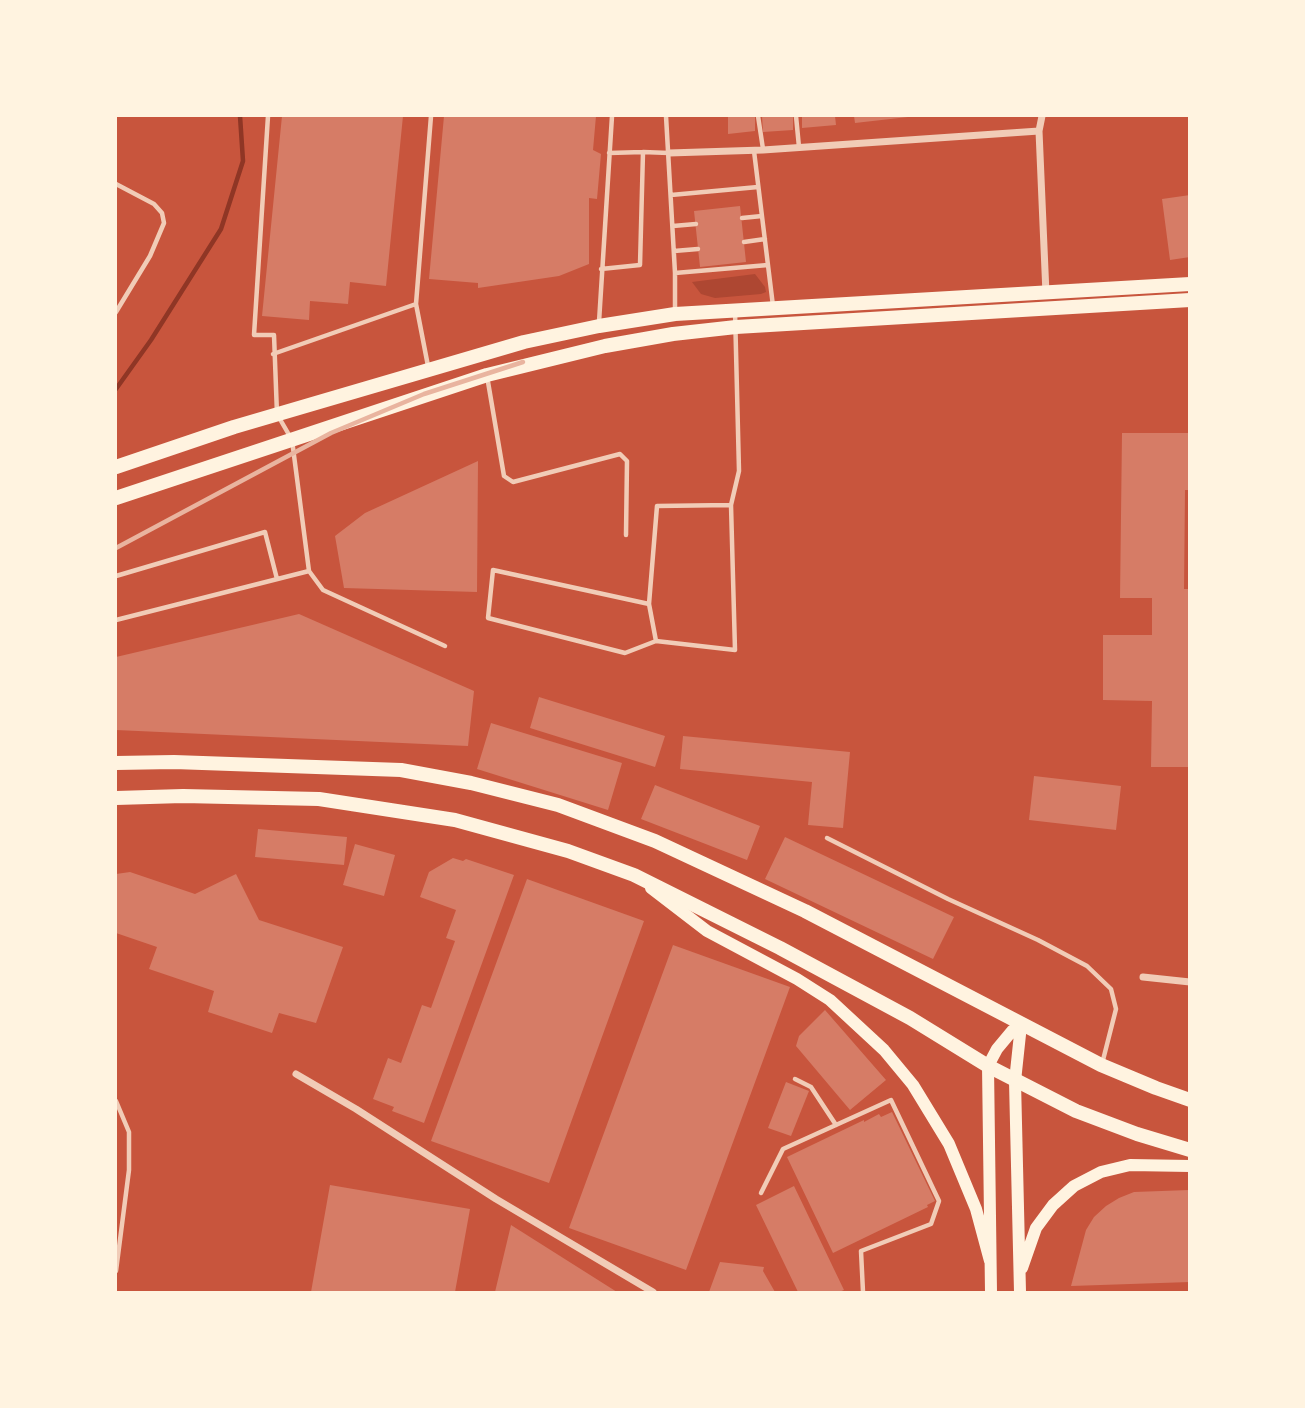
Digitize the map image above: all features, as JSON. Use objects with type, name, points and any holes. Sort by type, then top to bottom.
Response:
[{"type":"main road","points":[[116,467],[277,414],[524,342],[599,326],[675,314],[1189,284]]},
{"type":"main road","points":[[116,500],[144,488],[487,375],[605,346],[673,334],[736,327],[1189,300]]},
{"type":"main road","points":[[116,763],[230,763],[401,770],[471,783],[558,805],[655,841],[805,911],[1101,1065],[1189,1100]]},
{"type":"main road","points":[[116,798],[183,796],[319,799],[455,820],[568,851],[634,875],[853,987],[911,1018],[988,1066],[1076,1111],[1189,1150]]},
{"type":"main road","points":[[634,875],[707,931],[797,979],[830,1000],[884,1050],[913,1085],[949,1144],[975,1209],[990,1261]]},
{"type":"main road","points":[[990,1293],[988,1066],[1012,1031],[1021,1025]]},
{"type":"main road","points":[[1020,1293],[1015,1081],[1021,1025]]},
{"type":"main road","points":[[1020,1275],[1037,1228],[1054,1205],[1074,1186],[1101,1172],[1130,1165],[1189,1166]]},
{"type":"street","points":[[1042,116],[1039,131],[1048,309]]},
{"type":"street","points":[[669,153],[763,150],[1039,131]]},
{"type":"street","points":[[1143,977],[1189,982]]},
{"type":"street","points":[[296,1074],[653,1293]]},
{"type":"lane","points":[[268,116],[254,335],[274,335],[277,414],[292,440],[310,571],[323,590],[445,646]]},
{"type":"lane","points":[[429,370],[416,304],[431,116]]},
{"type":"lane","points":[[599,326],[612,116]]},
{"type":"lane","points":[[666,116],[675,314]]},
{"type":"lane","points":[[758,116],[763,150]]},
{"type":"lane","points":[[796,116],[799,147]]},
{"type":"lane","points":[[754,150],[774,308]]},
{"type":"lane","points":[[601,269],[640,265],[643,152]]},
{"type":"lane","points":[[609,153],[669,153]]},
{"type":"lane","points":[[116,184],[154,204],[162,213],[164,223],[150,256],[116,312]]},
{"type":"lane","points":[[671,195],[758,187]]},
{"type":"lane","points":[[742,218],[762,216]]},
{"type":"lane","points":[[673,226],[696,224]]},
{"type":"lane","points":[[744,242],[765,239]]},
{"type":"lane","points":[[674,251],[698,249]]},
{"type":"lane","points":[[675,273],[768,265]]},
{"type":"lane","points":[[273,355],[416,304]]},
{"type":"lane","points":[[649,604],[493,570],[488,618],[625,653],[656,641],[735,650],[731,505],[739,471],[735,310]]},
{"type":"lane","points":[[487,375],[504,476],[513,482],[620,454],[627,461],[626,535]]},
{"type":"lane","points":[[656,641],[649,604],[657,506],[731,505]]},
{"type":"lane","points":[[116,576],[265,532],[277,579]]},
{"type":"lane","points":[[116,620],[310,571]]},
{"type":"lane","points":[[827,838],[1087,966],[1111,989],[1116,1009],[1101,1065]]},
{"type":"lane","points":[[795,1079],[811,1087],[836,1125]]},
{"type":"lane","points":[[761,1193],[783,1149],[891,1100],[939,1201],[932,1224],[861,1251],[863,1293]]},
{"type":"lane","points":[[116,1101],[129,1132],[130,1170],[116,1271]]},
{"type":"shaded area","points":[[755,274],[766,292],[715,298],[701,294],[692,282]]},
{"type":"building","points":[[282,116],[403,116],[386,286],[350,282],[348,304],[310,301],[309,320],[262,316]]},
{"type":"building","points":[[444,116],[596,116],[593,150],[601,154],[597,199],[589,198],[589,264],[559,276],[478,288],[478,283],[429,279]]},
{"type":"building","points":[[728,116],[755,116],[755,131],[728,134]]},
{"type":"building","points":[[762,116],[793,116],[793,130],[763,132]]},
{"type":"building","points":[[802,116],[835,116],[836,125],[802,128]]},
{"type":"building","points":[[854,116],[908,116],[908,117],[855,123]]},
{"type":"building","points":[[1190,195],[1190,257],[1170,260],[1162,199]]},
{"type":"building","points":[[740,206],[746,262],[700,267],[694,211]]},
{"type":"building","points":[[1122,433],[1190,433],[1190,490],[1185,490],[1184,589],[1190,589],[1190,767],[1151,767],[1152,701],[1103,700],[1103,635],[1152,635],[1152,598],[1120,598]]},
{"type":"building","points":[[478,461],[477,592],[344,588],[335,536],[365,513]]},
{"type":"building","points":[[299,614],[474,691],[468,746],[116,730],[116,657]]},
{"type":"building","points":[[539,697],[665,736],[655,767],[530,728]]},
{"type":"building","points":[[491,723],[622,763],[608,810],[477,769]]},
{"type":"building","points":[[683,736],[850,752],[843,828],[808,825],[812,782],[680,769]]},
{"type":"building","points":[[1034,776],[1121,786],[1116,830],[1029,820]]},
{"type":"building","points":[[655,785],[760,826],[747,860],[641,819]]},
{"type":"building","points":[[258,829],[347,837],[344,865],[255,857]]},
{"type":"building","points":[[785,837],[954,917],[933,959],[765,879]]},
{"type":"building","points":[[355,844],[395,855],[384,896],[343,885]]},
{"type":"building","points":[[453,858],[463,861],[466,859],[514,875],[424,1123],[392,1111],[394,1107],[373,1099],[388,1058],[401,1063],[422,1005],[431,1008],[455,941],[446,938],[456,910],[420,897],[429,872]]},
{"type":"building","points":[[130,872],[195,894],[236,874],[259,920],[343,947],[316,1023],[279,1013],[272,1033],[208,1012],[214,991],[149,969],[157,947],[116,933],[116,874]]},
{"type":"building","points":[[527,879],[644,921],[549,1183],[431,1141]]},
{"type":"building","points":[[673,945],[790,987],[686,1270],[569,1228]]},
{"type":"building","points":[[825,1010],[886,1080],[850,1110],[796,1046],[799,1036]]},
{"type":"building","points":[[786,1082],[809,1091],[791,1136],[768,1128]]},
{"type":"building","points":[[892,1112],[935,1201],[927,1205],[928,1207],[833,1253],[787,1157],[864,1120]]},
{"type":"building","points":[[330,1185],[470,1209],[455,1292],[311,1292]]},
{"type":"building","points":[[794,1186],[844,1290],[798,1292],[756,1205]]},
{"type":"building","points":[[1189,1190],[1190,1282],[1071,1286],[1086,1230],[1094,1217],[1106,1206],[1134,1192]]},
{"type":"building","points":[[511,1225],[617,1292],[495,1292]]},
{"type":"building","points":[[720,1262],[764,1267],[763,1271],[775,1292],[709,1292]]},
{"type":"waterway","points":[[116,389],[151,340],[221,229],[243,161],[240,116]]},
{"type":"railway","points":[[116,548],[331,433],[424,394],[523,362]]}]
